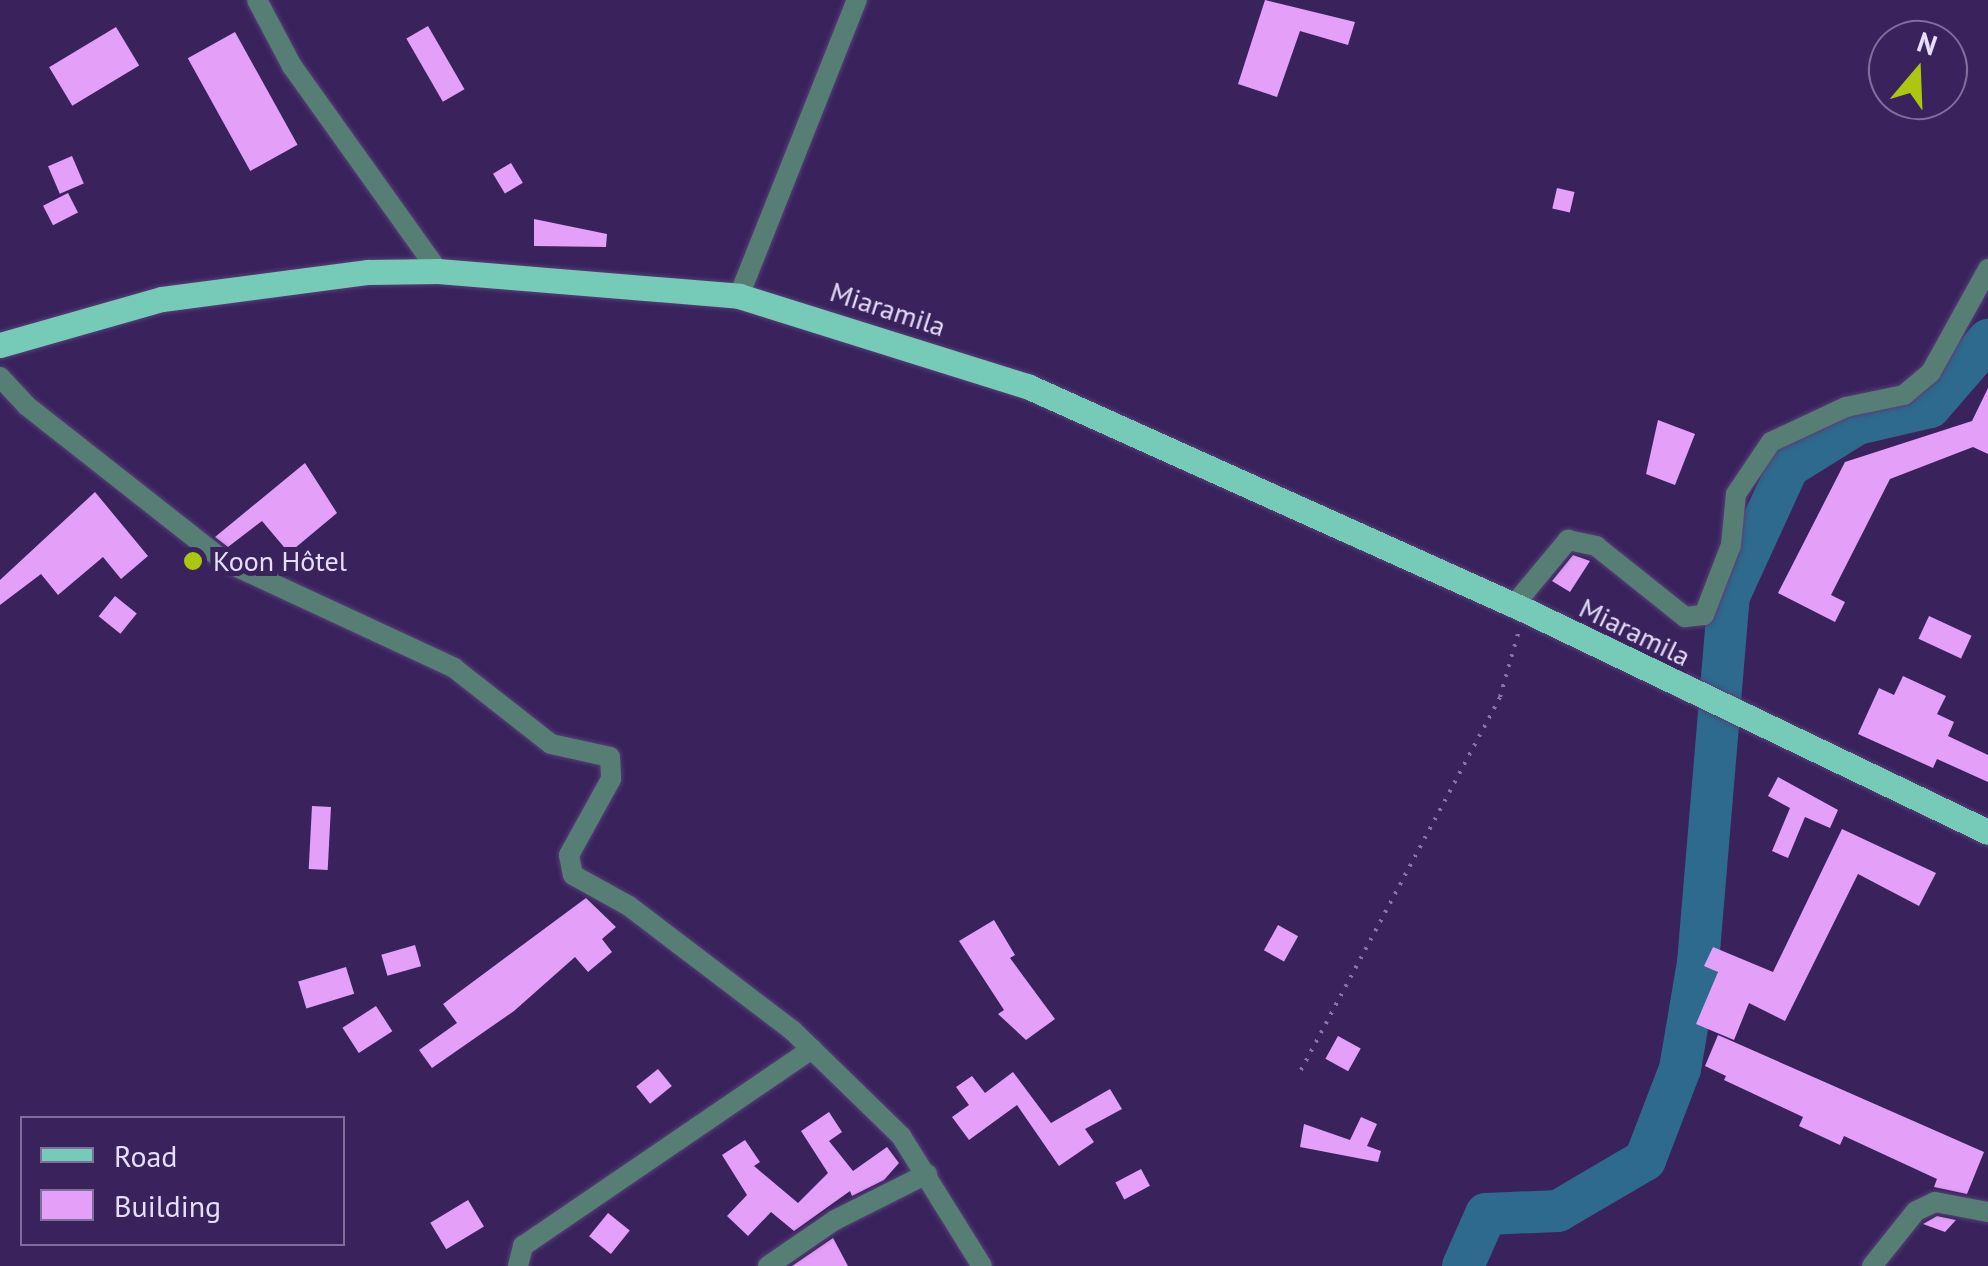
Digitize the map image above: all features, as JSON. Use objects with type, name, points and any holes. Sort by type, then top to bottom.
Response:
[{"type":"main road","name":"Miaramila","points":[[0,345],[162,298],[368,272],[438,270],[739,296],[1027,386],[1520,608],[1744,720],[1988,832]]},
{"type":"street","points":[[258,0],[292,66],[438,270]]},
{"type":"street","points":[[739,296],[857,0]]},
{"type":"street","points":[[1520,608],[1554,550],[1568,540],[1596,546],[1685,617],[1704,615],[1731,545],[1736,494],[1771,442],[1846,407],[1904,395],[1931,372],[1988,269]]},
{"type":"street","points":[[0,377],[27,406],[224,561],[454,668],[551,744],[610,758],[611,779],[569,855],[573,874],[629,906],[812,1049],[901,1136],[982,1266]]},
{"type":"street","points":[[518,1266],[523,1246],[812,1049]]},
{"type":"street","points":[[768,1266],[835,1220],[927,1174]]},
{"type":"street","points":[[1872,1266],[1916,1211],[1935,1202],[1988,1212]]},
{"type":"path","points":[[1301,1070],[1500,697],[1520,608]]},
{"type":"building","points":[[1265,0],[1355,22],[1348,45],[1300,31],[1277,97],[1238,84]]},
{"type":"building","points":[[428,26],[464,89],[443,102],[406,38]]},
{"type":"building","points":[[116,27],[139,66],[72,106],[49,67]]},
{"type":"building","points":[[235,32],[298,145],[250,171],[188,58]]},
{"type":"building","points":[[72,156],[84,184],[60,194],[48,166]]},
{"type":"building","points":[[511,163],[523,183],[505,194],[493,174]]},
{"type":"building","points":[[1557,188],[1575,192],[1570,213],[1552,208]]},
{"type":"building","points":[[68,193],[78,213],[53,225],[43,206]]},
{"type":"building","points":[[534,219],[607,234],[606,247],[534,246]]},
{"type":"building","points":[[1988,388],[1988,454],[1973,447],[1890,479],[1831,595],[1845,602],[1835,622],[1778,593],[1845,462],[1972,421]]},
{"type":"building","points":[[1658,420],[1695,434],[1675,485],[1646,474]]},
{"type":"building","points":[[305,463],[337,513],[289,553],[262,521],[228,547],[215,537]]},
{"type":"building","points":[[95,492],[148,556],[121,579],[103,557],[58,595],[41,574],[0,605],[0,580]]},
{"type":"building","points":[[1573,555],[1590,561],[1570,592],[1552,581]]},
{"type":"building","points":[[115,596],[137,614],[120,634],[99,616]]},
{"type":"building","points":[[1929,616],[1972,636],[1961,659],[1918,639]]},
{"type":"building","points":[[1903,676],[1946,696],[1937,714],[1954,722],[1948,736],[1988,755],[1988,782],[1937,759],[1933,768],[1858,734],[1879,688],[1894,695]]},
{"type":"building","points":[[1778,777],[1838,810],[1830,828],[1805,817],[1788,858],[1772,851],[1790,808],[1768,796]]},
{"type":"building","points":[[312,806],[331,807],[328,870],[309,869]]},
{"type":"building","points":[[1842,829],[1936,873],[1919,906],[1858,874],[1785,1021],[1749,1003],[1734,1040],[1696,1024],[1718,972],[1704,966],[1713,947],[1773,972]]},
{"type":"building","points":[[586,898],[616,927],[602,939],[612,952],[588,972],[575,957],[514,1011],[432,1068],[419,1050],[457,1023],[443,1004]]},
{"type":"building","points":[[994,920],[1015,955],[1010,958],[1055,1019],[1026,1040],[998,1014],[1004,1010],[959,941]]},
{"type":"building","points":[[1278,925],[1298,936],[1284,962],[1264,950]]},
{"type":"building","points":[[415,945],[421,966],[387,976],[381,955]]},
{"type":"building","points":[[346,967],[354,994],[306,1008],[298,982]]},
{"type":"building","points":[[376,1006],[392,1031],[359,1053],[342,1028]]},
{"type":"building","points":[[1718,1035],[1984,1152],[1967,1194],[1934,1187],[1937,1179],[1844,1136],[1840,1145],[1799,1126],[1803,1117],[1724,1080],[1726,1076],[1705,1066]]},
{"type":"building","points":[[1338,1036],[1361,1049],[1348,1071],[1325,1059]]},
{"type":"building","points":[[658,1069],[672,1086],[650,1104],[636,1087]]},
{"type":"building","points":[[1013,1072],[1051,1123],[1110,1089],[1122,1109],[1085,1129],[1094,1142],[1059,1166],[1017,1105],[969,1140],[952,1117],[969,1105],[956,1087],[972,1076],[985,1093]]},
{"type":"building","points":[[829,1112],[842,1132],[829,1141],[853,1171],[887,1147],[899,1163],[884,1180],[852,1196],[850,1191],[794,1231],[771,1212],[748,1236],[727,1216],[747,1195],[722,1155],[745,1140],[760,1162],[754,1166],[798,1203],[828,1173],[801,1131]]},
{"type":"building","points":[[1361,1117],[1377,1124],[1367,1146],[1381,1151],[1378,1162],[1300,1147],[1304,1124],[1350,1140]]},
{"type":"building","points":[[1141,1169],[1150,1186],[1124,1199],[1115,1183]]},
{"type":"building","points":[[468,1200],[484,1227],[446,1249],[430,1223]]},
{"type":"building","points":[[608,1213],[630,1231],[611,1254],[589,1236]]},
{"type":"building","points":[[1937,1216],[1956,1220],[1945,1232],[1923,1224]]},
{"type":"building","points":[[833,1238],[848,1266],[792,1266]]},
{"type":"waterway","points":[[1463,1266],[1486,1214],[1558,1211],[1645,1160],[1680,1069],[1698,963],[1729,596],[1788,467],[1857,424],[1930,407],[1988,340]]},
{"type":"place","name":"Koon Hôtel","points":[[193,561]]}]
